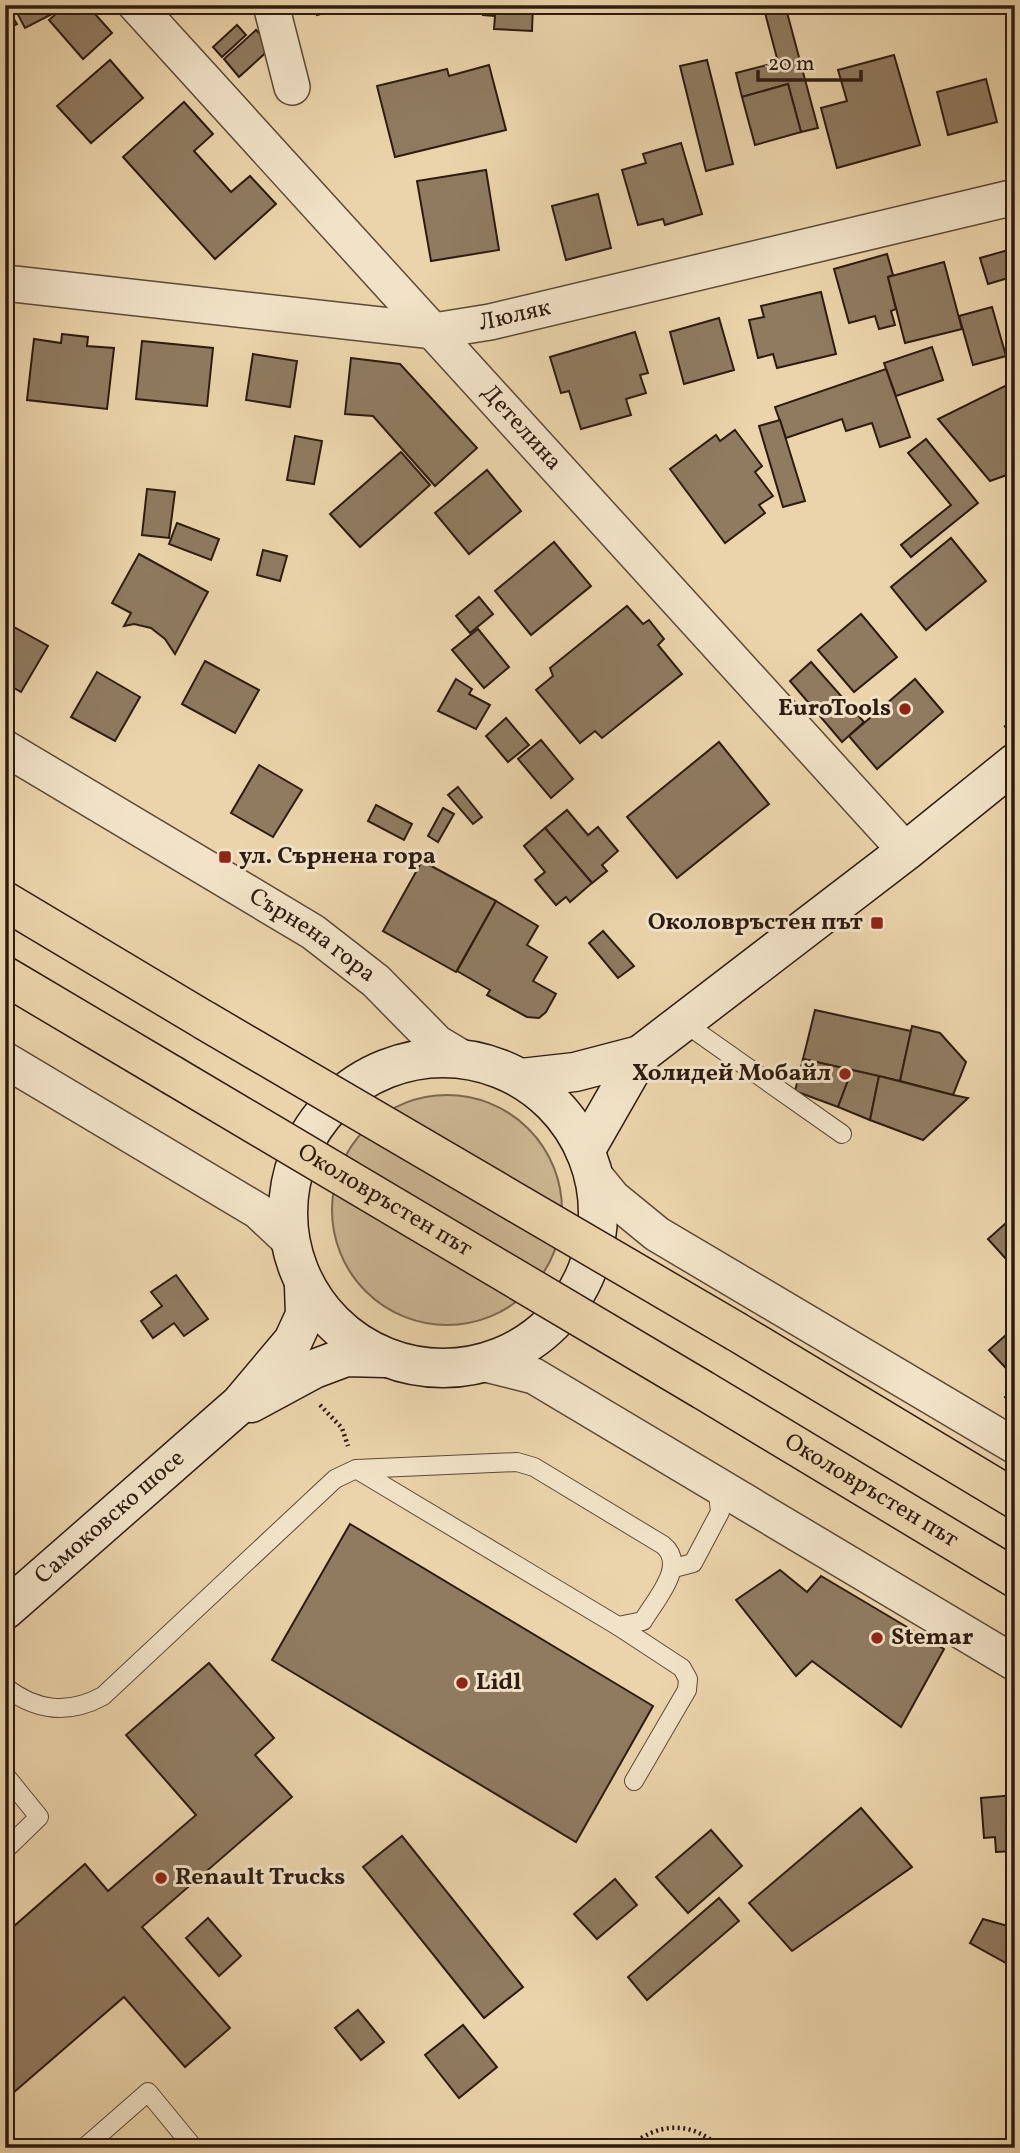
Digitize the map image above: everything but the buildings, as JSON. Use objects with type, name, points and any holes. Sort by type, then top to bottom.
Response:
[{"type":"highway","points":[[5,901],[1015,1499]]},
{"type":"highway","name":"Околовръстен път","points":[[5,976],[1015,1578]]},
{"type":"main road","points":[[521,1078],[575,1072],[640,1055],[906,851],[1015,763]]},
{"type":"main road","points":[[590,1164],[640,1055]]},
{"type":"main road","points":[[430,1057],[462,1058],[521,1078],[546,1095],[569,1122],[590,1164],[597,1210],[594,1247],[587,1273],[568,1306],[551,1325],[530,1341],[482,1363],[430,1367],[385,1358],[346,1357],[295,1379],[216,1426],[240,1404],[293,1341],[305,1315],[304,1286],[290,1241],[288,1217],[297,1155],[309,1133],[337,1099],[371,1076],[403,1062],[430,1057]]},
{"type":"main road","points":[[304,1286],[327,1320],[359,1346],[385,1358]]},
{"type":"main road","name":"Самоковско шосе","points":[[5,1610],[216,1426]]},
{"type":"street","name":"Детелина","points":[[136,5],[906,851]]},
{"type":"street","points":[[271,5],[292,87]]},
{"type":"street","name":"Люляк","points":[[5,283],[434,331],[489,322],[1015,197]]},
{"type":"street","name":"Сърнена гора","points":[[5,748],[313,932],[376,981],[437,1043],[462,1058]]},
{"type":"street","points":[[5,1060],[258,1211],[290,1241]]},
{"type":"street","points":[[590,1164],[613,1198],[657,1234],[1015,1446]]},
{"type":"street","points":[[482,1363],[534,1376],[1015,1663]]},
{"type":"lane","points":[[683,1022],[842,1135]]},
{"type":"lane","points":[[5,1687],[21,1699],[45,1708],[67,1709],[86,1705],[103,1696],[335,1479],[356,1469],[517,1462],[534,1467],[663,1545],[673,1556],[674,1568],[643,1621],[618,1626]]},
{"type":"lane","points":[[356,1469],[618,1626],[682,1668],[688,1679],[687,1690],[634,1780]]},
{"type":"lane","points":[[674,1568],[693,1563],[720,1512],[717,1484]]},
{"type":"lane","points":[[5,1775],[39,1817],[5,1850]]},
{"type":"lane","points":[[84,2148],[148,2092],[194,2148]]},
{"type":"path","points":[[295,1379],[342,1427],[356,1469]]},
{"type":"path","points":[[628,2148],[643,2134],[679,2125],[707,2135],[720,2148]]},
{"type":"shaded area","points":[[447,1095],[491,1104],[520,1121],[536,1137],[557,1177],[562,1210],[553,1254],[536,1283],[520,1299],[480,1320],[447,1325],[403,1316],[374,1299],[358,1283],[337,1243],[332,1210],[341,1166],[358,1137],[374,1121],[414,1100]]},
{"type":"place","name":"EuroTools","points":[[905,709]]},
{"type":"place","name":"ул. Сърнена гора","points":[[225,857]]},
{"type":"place","name":"Околовръстен път","points":[[877,923]]},
{"type":"place","name":"Холидей Мобайл","points":[[845,1074]]},
{"type":"place","name":"Stemar","points":[[877,1638]]},
{"type":"place","name":"Lidl","points":[[462,1683]]},
{"type":"place","name":"Renault Trucks","points":[[161,1878]]}]
